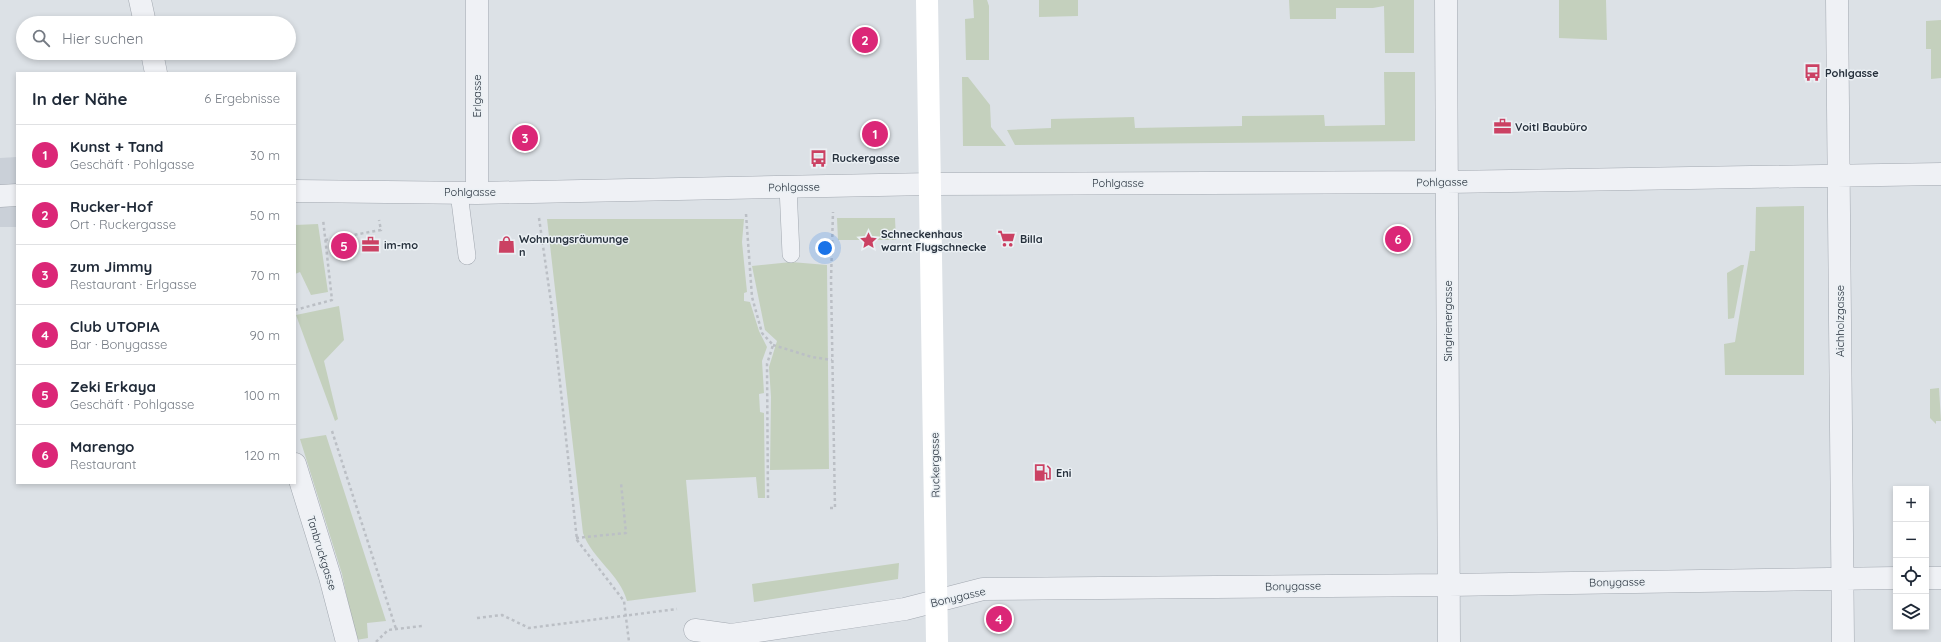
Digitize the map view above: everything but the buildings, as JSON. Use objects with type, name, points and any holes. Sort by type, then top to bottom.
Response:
[{"type":"main road","name":"Ruckergasse","points":[[928,0],[937,642]]},
{"type":"street","points":[[140,0],[143,16]]},
{"type":"street","name":"Erlgasse","points":[[468,193],[477,0]]},
{"type":"street","name":"Singrienergasse","points":[[1446,0],[1449,642]]},
{"type":"street","name":"Aichholzgasse","points":[[1837,0],[1841,578],[1843,642]]},
{"type":"street","points":[[153,60],[156,72]]},
{"type":"street","name":"Pohlgasse","points":[[296,191],[468,193],[931,184],[1448,182],[1941,174]]},
{"type":"street","points":[[0,196],[16,195]]},
{"type":"street","name":"Tanbruckgasse","points":[[296,467],[330,577],[347,642]]},
{"type":"street","name":"Bonygasse","points":[[695,630],[731,635],[906,609],[983,589],[1449,585],[1893,578]]},
{"type":"street","points":[[1929,578],[1941,578]]},
{"type":"lane","points":[[788,186],[791,254]]},
{"type":"lane","points":[[467,256],[468,193]]},
{"type":"path","points":[[830,508],[835,508],[831,280],[834,186]]},
{"type":"path","points":[[536,192],[552,309],[576,538],[624,601],[629,642]]},
{"type":"path","points":[[296,310],[332,300],[323,219]]},
{"type":"path","points":[[325,240],[381,230],[379,224]]},
{"type":"path","points":[[748,230],[752,297],[762,333],[773,344],[812,357],[832,360]]},
{"type":"path","points":[[768,498],[767,364],[773,344]]},
{"type":"path","points":[[332,431],[396,629]]},
{"type":"path","points":[[576,538],[626,533],[620,483]]},
{"type":"path","points":[[477,618],[502,615],[529,628],[680,609],[695,630]]},
{"type":"path","points":[[376,642],[388,630],[422,626]]},
{"type":"shaded area","points":[[16,157],[16,227],[0,227],[0,158]]},
{"type":"green space","points":[[973,0],[987,0],[989,6],[989,60],[966,60],[965,19],[974,18]]},
{"type":"green space","points":[[1039,0],[1078,0],[1078,16],[1039,17]]},
{"type":"green space","points":[[1289,0],[1414,0],[1414,53],[1385,53],[1384,6],[1373,8],[1336,8],[1336,19],[1290,19]]},
{"type":"green space","points":[[1559,0],[1606,0],[1607,40],[1559,38]]},
{"type":"green space","points":[[1941,20],[1941,78],[1931,79],[1931,49],[1926,49],[1926,21]]},
{"type":"green space","points":[[1384,72],[1415,72],[1415,141],[1015,145],[1007,130],[1051,128],[1051,119],[1134,117],[1135,128],[1242,126],[1242,116],[1324,115],[1325,126],[1385,125]]},
{"type":"green space","points":[[962,77],[968,77],[990,105],[991,127],[1006,146],[963,146]]},
{"type":"green space","points":[[1804,206],[1804,375],[1725,375],[1724,344],[1735,342],[1750,251],[1755,251],[1756,207]]},
{"type":"green space","points":[[837,218],[895,218],[896,240],[838,240]]},
{"type":"green space","points":[[547,219],[744,219],[742,242],[747,292],[744,293],[744,301],[750,302],[759,331],[767,347],[762,361],[764,393],[759,394],[760,412],[764,413],[765,498],[758,498],[756,477],[686,480],[696,592],[627,601],[618,583],[593,551],[583,533]]},
{"type":"green space","points":[[318,224],[328,292],[311,295],[300,272],[296,274],[296,225]]},
{"type":"green space","points":[[791,262],[827,265],[829,469],[770,470],[771,397],[769,367],[777,341],[765,330],[752,266]]},
{"type":"green space","points":[[1741,265],[1744,265],[1734,318],[1728,319],[1727,273]]},
{"type":"green space","points":[[339,306],[344,340],[324,361],[338,419],[335,421],[296,315]]},
{"type":"green space","points":[[1939,388],[1941,421],[1936,421],[1936,424],[1930,418],[1930,389]]},
{"type":"green space","points":[[326,435],[386,621],[367,623],[368,638],[356,640],[342,574],[300,439]]},
{"type":"green space","points":[[899,563],[898,579],[754,602],[752,584]]},
{"type":"place","name":"Rucker-Hof","points":[[865,40]]},
{"type":"place","name":"Pohlgasse","points":[[1812,73]]},
{"type":"place","name":"Voitl Baubüro","points":[[1502,127]]},
{"type":"place","name":"Kunst + Tand","points":[[875,134]]},
{"type":"place","name":"zum Jimmy","points":[[525,138]]},
{"type":"place","name":"Ruckergasse","points":[[819,158]]},
{"type":"place","name":"Billa","points":[[1007,239]]},
{"type":"place","name":"Marengo","points":[[1398,239]]},
{"type":"place","name":"Schneckenhaus warnt Flugschnecke","points":[[868,240]]},
{"type":"place","name":"im-mo","points":[[371,245]]},
{"type":"place","name":"Wohnungsräumunge n","points":[[506,245]]},
{"type":"place","name":"Zeki Erkaya","points":[[344,246]]},
{"type":"place","name":"Eni","points":[[1043,473]]},
{"type":"place","name":"Club UTOPIA","points":[[999,619]]}]
